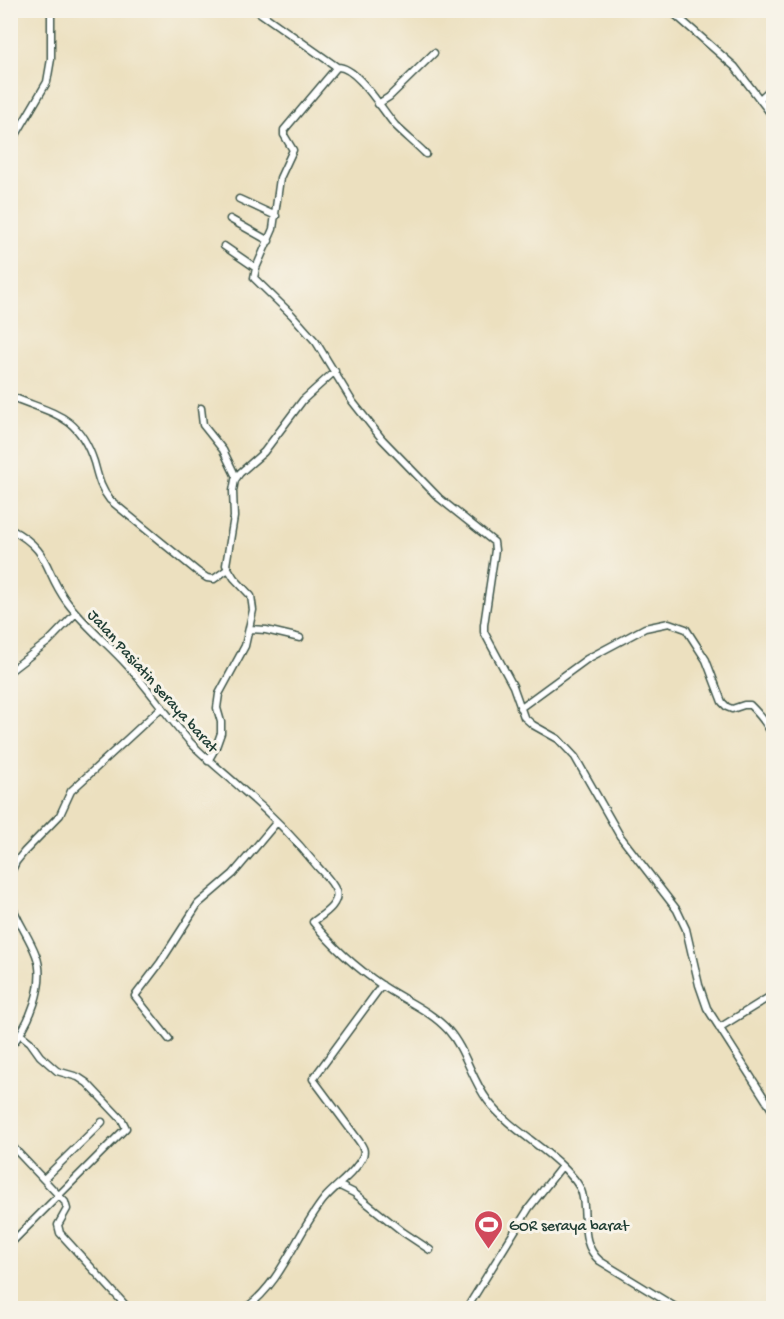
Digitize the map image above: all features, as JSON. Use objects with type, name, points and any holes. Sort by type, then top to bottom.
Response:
[{"type":"street","points":[[10,145],[49,76],[52,45],[51,10]]},
{"type":"street","points":[[256,10],[337,67],[344,67],[353,73],[397,126],[426,154]]},
{"type":"street","points":[[670,10],[722,53],[742,74],[774,118]]},
{"type":"street","points":[[378,104],[390,97],[434,53]]},
{"type":"street","points":[[337,67],[284,130],[284,135],[293,150],[280,178],[276,216],[269,241],[254,277],[302,326],[335,371],[352,401],[382,439],[439,498],[494,542],[495,550],[483,624],[484,632],[513,686],[520,708],[526,720],[558,739],[575,757],[620,836],[677,910],[686,929],[702,996],[719,1028],[774,1113]]},
{"type":"street","points":[[760,99],[774,86]]},
{"type":"street","points":[[239,199],[276,216]]},
{"type":"street","points":[[230,219],[269,241]]},
{"type":"street","points":[[224,246],[256,268]]},
{"type":"street","points":[[208,761],[221,733],[219,694],[245,646],[250,629],[253,602],[247,591],[228,569],[226,561],[234,517],[233,491],[236,477],[264,452],[303,400],[335,371]]},
{"type":"street","points":[[10,396],[58,414],[72,423],[90,452],[104,493],[198,572],[207,578],[214,579],[228,569]]},
{"type":"street","points":[[201,408],[203,425],[223,450],[236,477]]},
{"type":"street","name":"Jalan Pasiatin seraya barat","points":[[10,529],[27,538],[41,553],[61,593],[76,613],[124,662],[208,761],[243,790],[312,860],[336,891],[333,905],[313,922],[342,952],[382,985]]},
{"type":"street","points":[[10,671],[49,642],[76,613]]},
{"type":"street","points":[[520,708],[587,659],[645,628],[669,623],[686,629],[691,636],[706,660],[722,702],[732,709],[750,705],[767,726],[773,736],[774,744]]},
{"type":"street","points":[[250,629],[266,630],[300,638]]},
{"type":"street","points":[[10,874],[24,852],[60,815],[71,791],[162,707]]},
{"type":"street","points":[[169,1039],[135,996],[160,963],[198,904],[233,874],[276,823]]},
{"type":"street","points":[[10,900],[39,964],[38,986],[33,1005],[20,1034],[10,1047]]},
{"type":"street","points":[[246,1308],[256,1301],[274,1280],[324,1199],[358,1164],[364,1151],[313,1079],[382,985],[448,1030],[478,1086],[494,1109],[517,1131],[562,1166],[579,1186],[582,1192],[587,1240],[600,1261],[677,1308]]},
{"type":"street","points":[[719,1028],[774,994]]},
{"type":"street","points":[[10,1244],[124,1131],[126,1125],[87,1083],[57,1071],[39,1056],[30,1042],[20,1034]]},
{"type":"street","points":[[44,1179],[102,1122]]},
{"type":"street","points":[[10,1144],[60,1196],[67,1207],[59,1223],[60,1233],[128,1308]]},
{"type":"street","points":[[467,1308],[529,1208],[562,1166]]},
{"type":"street","points":[[338,1185],[354,1192],[403,1232],[430,1250]]},
{"type":"place","name":"GOR seraya barat","points":[[488,1250]]}]
